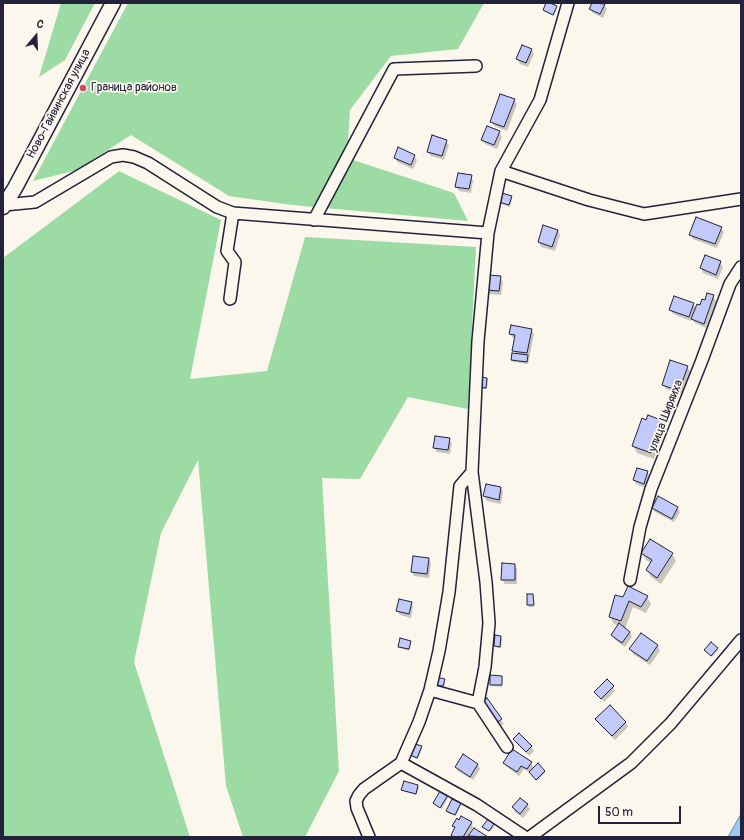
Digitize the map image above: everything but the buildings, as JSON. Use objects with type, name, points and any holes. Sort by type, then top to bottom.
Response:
[{"type":"main road","name":"Ново-Гайвинская улица","points":[[4,206],[19,181],[112,3]]},
{"type":"street","points":[[478,703],[485,667],[489,623],[486,582],[472,472],[478,341],[488,234],[501,171],[540,100],[568,3]]},
{"type":"street","points":[[314,220],[394,69],[476,66]]},
{"type":"street","points":[[4,206],[35,202],[112,157],[123,155],[134,156],[148,163],[217,207],[234,213],[488,234]]},
{"type":"street","points":[[501,171],[588,200],[644,214],[741,198]]},
{"type":"street","points":[[230,299],[235,262],[227,251],[234,213]]},
{"type":"street","name":"улица Ширяиха","points":[[630,580],[640,526],[651,489],[702,360],[730,284],[741,267]]},
{"type":"street","points":[[369,837],[356,801],[364,789],[401,763],[419,722],[430,690],[439,651],[449,592],[460,486],[472,472]]},
{"type":"street","points":[[530,837],[631,763],[671,723],[741,640]]},
{"type":"street","points":[[430,690],[478,703],[507,747]]},
{"type":"street","points":[[401,763],[477,805],[526,837]]},
{"type":"green space","points":[[61,3],[95,3],[65,60],[39,77]]},
{"type":"green space","points":[[128,3],[484,3],[458,49],[391,56],[350,110],[347,158],[454,193],[468,221],[292,205],[229,196],[131,135],[77,170],[33,181]]},
{"type":"green space","points":[[119,171],[221,220],[190,379],[267,371],[305,237],[476,247],[468,409],[408,397],[360,479],[322,478],[339,771],[305,837],[243,837],[226,786],[198,460],[161,533],[134,662],[190,837],[3,837],[3,258]]},
{"type":"water","points":[[741,814],[741,837],[728,837]]},
{"type":"place","name":"Граница районов","points":[[83,88]]}]
